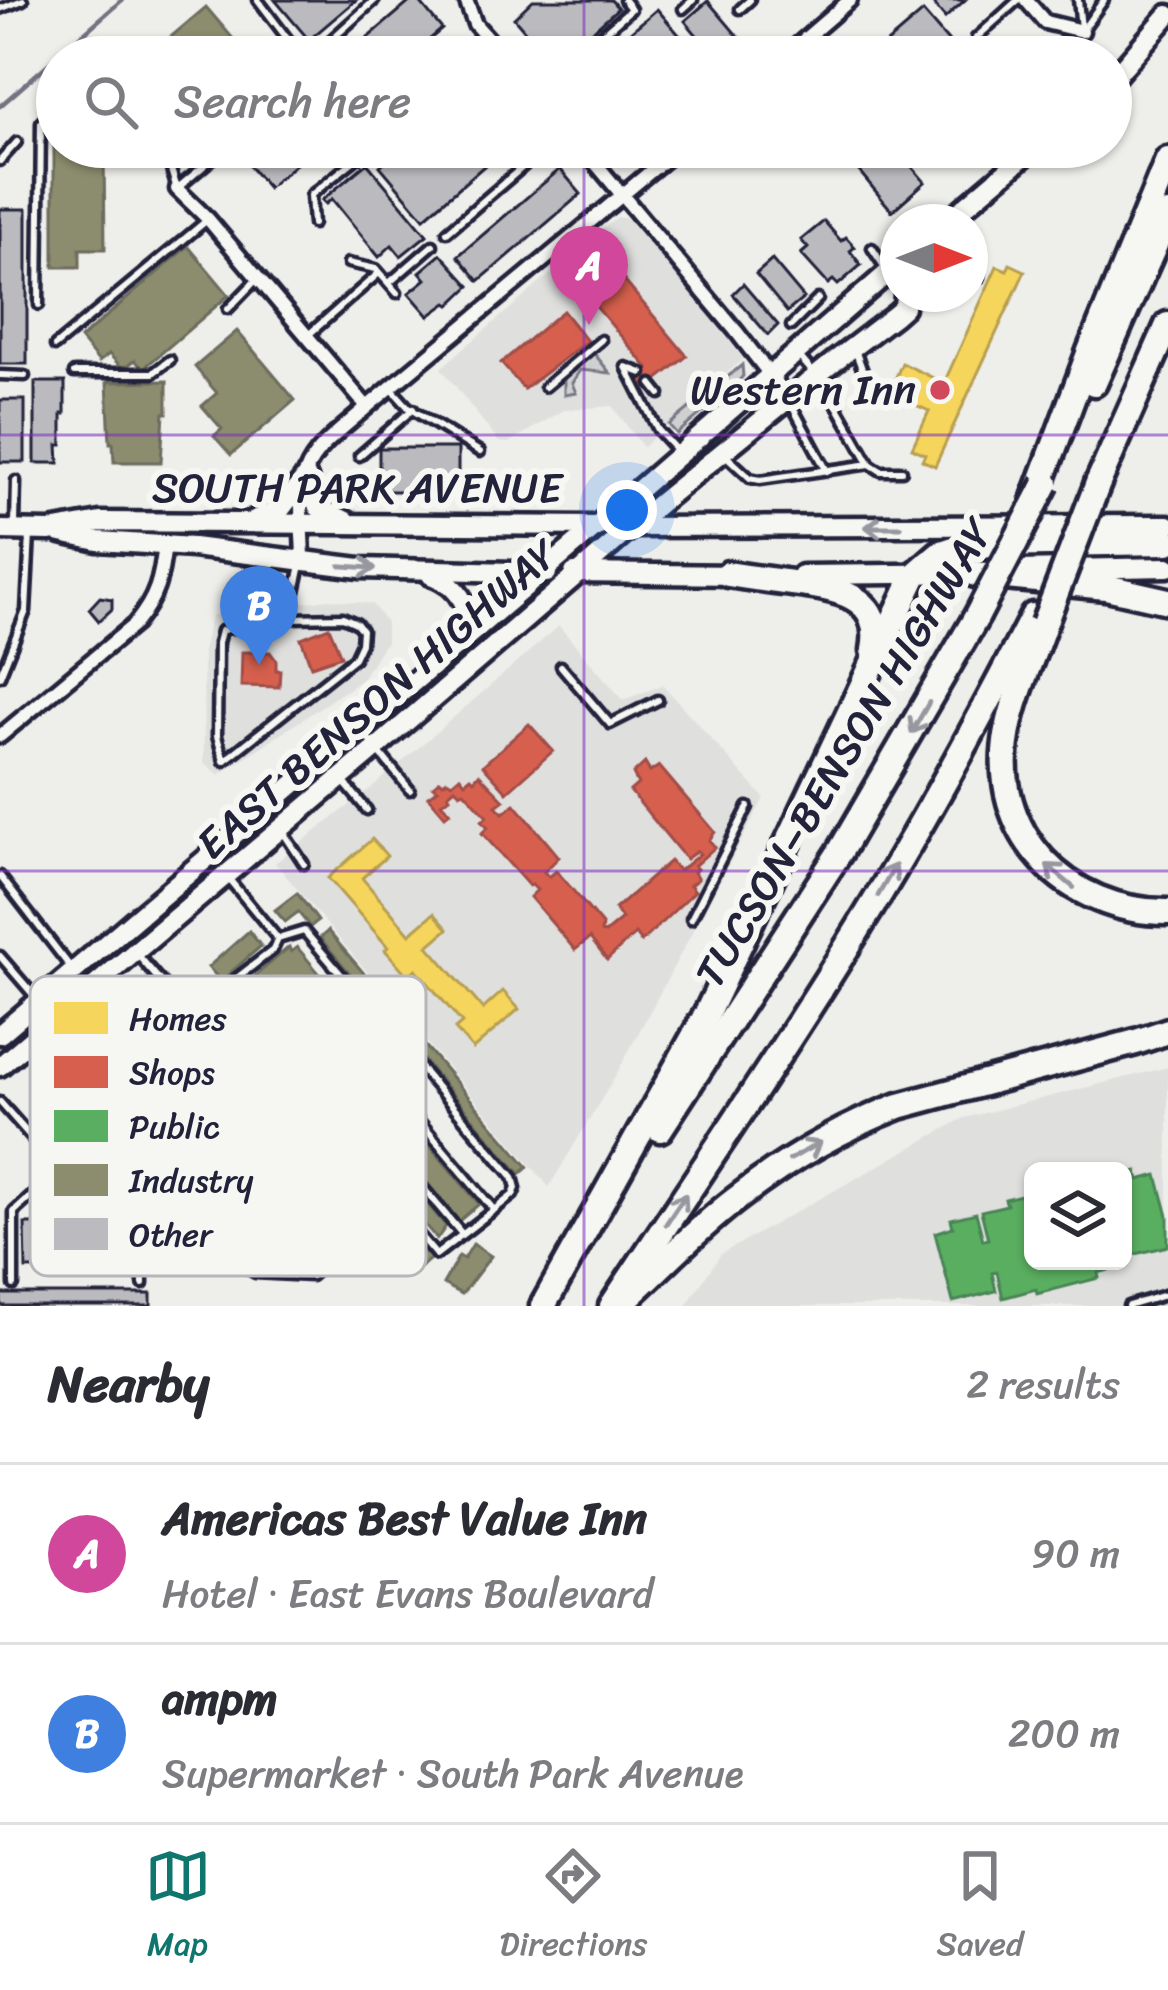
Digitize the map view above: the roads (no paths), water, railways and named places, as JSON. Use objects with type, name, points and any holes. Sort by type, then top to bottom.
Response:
[{"type":"highway","points":[[1043,482],[1168,160]]},
{"type":"highway","name":"TUCSON–BENSON HIGHWAY","points":[[543,1306],[841,850],[977,616],[1124,320],[1168,214]]},
{"type":"highway","name":"TUCSON–BENSON HIGHWAY","points":[[615,1306],[868,913],[1038,620],[1168,325]]},
{"type":"highway","points":[[543,1306],[707,1013],[916,574],[939,554],[954,549],[1168,542]]},
{"type":"highway","points":[[728,574],[834,590],[862,603],[876,633],[866,676]]},
{"type":"highway","points":[[975,574],[1106,587],[1168,601]]},
{"type":"highway","points":[[1038,620],[1005,756],[1006,780],[1019,822],[1040,858],[1077,890],[1124,909],[1168,912]]},
{"type":"highway","points":[[615,1306],[730,1203],[782,1166],[864,1120],[916,1101],[1168,1031]]},
{"type":"main road","points":[[1132,56],[1168,14]]},
{"type":"main road","points":[[968,204],[1010,168]]},
{"type":"main road","name":"EAST BENSON HIGHWAY","points":[[68,976],[769,374],[880,286]]},
{"type":"main road","name":"EAST BENSON HIGHWAY","points":[[107,976],[632,527],[898,312]]},
{"type":"main road","points":[[238,524],[281,509],[306,477]]},
{"type":"main road","points":[[306,477],[318,507],[356,525]]},
{"type":"main road","name":"SOUTH PARK AVENUE","points":[[24,531],[100,522],[1168,525]]},
{"type":"main road","name":"SOUTH PARK AVENUE","points":[[24,531],[414,570],[975,574],[1032,568],[1168,567]]},
{"type":"main road","points":[[414,570],[448,582],[464,602],[467,625],[451,650]]},
{"type":"main road","points":[[159,898],[175,918]]},
{"type":"main road","name":"EAST BENSON HIGHWAY","points":[[2,1029],[30,1007]]},
{"type":"main road","name":"EAST BENSON HIGHWAY","points":[[0,1066],[30,1042]]},
{"type":"street","points":[[466,0],[486,36]]},
{"type":"street","points":[[808,36],[850,0]]},
{"type":"street","points":[[1022,0],[1045,22],[1082,32]]},
{"type":"street","points":[[600,168],[788,398]]},
{"type":"street","points":[[303,561],[307,470],[321,449],[655,168]]},
{"type":"street","points":[[177,189],[208,219],[367,407]]},
{"type":"street","points":[[0,736],[135,624],[153,603],[165,544]]},
{"type":"lane","points":[[0,9],[22,0]]},
{"type":"lane","points":[[257,0],[285,36]]},
{"type":"lane","points":[[333,36],[375,0]]},
{"type":"lane","points":[[600,36],[631,9],[624,0]]},
{"type":"lane","points":[[683,9],[694,0]]},
{"type":"lane","points":[[740,9],[750,0]]},
{"type":"lane","points":[[978,36],[1022,0]]},
{"type":"lane","points":[[1078,0],[1082,32]]},
{"type":"lane","points":[[1082,32],[1104,0]]},
{"type":"lane","points":[[0,161],[17,142]]},
{"type":"lane","points":[[39,305],[40,168]]},
{"type":"lane","points":[[170,168],[177,189],[202,168]]},
{"type":"lane","points":[[313,224],[311,195],[345,168]]},
{"type":"lane","points":[[447,232],[522,168]]},
{"type":"lane","points":[[55,346],[208,219]]},
{"type":"lane","points":[[389,284],[434,245]]},
{"type":"lane","points":[[872,248],[880,257]]},
{"type":"lane","points":[[348,263],[378,271],[397,292]]},
{"type":"lane","points":[[308,336],[378,271]]},
{"type":"lane","points":[[228,309],[258,277]]},
{"type":"lane","points":[[790,326],[818,299]]},
{"type":"lane","points":[[545,387],[601,340]]},
{"type":"lane","points":[[854,346],[867,382]]},
{"type":"lane","points":[[795,352],[828,390],[870,464],[881,471],[902,471]]},
{"type":"lane","points":[[74,374],[153,373],[170,360]]},
{"type":"lane","points":[[642,374],[626,367],[658,430],[680,453]]},
{"type":"lane","points":[[0,375],[25,376]]},
{"type":"lane","points":[[652,384],[660,394]]},
{"type":"lane","points":[[390,388],[413,410],[480,452]]},
{"type":"lane","points":[[788,398],[827,471]]},
{"type":"lane","points":[[358,456],[413,410]]},
{"type":"lane","points":[[722,452],[750,478],[760,480],[870,464]]},
{"type":"lane","points":[[2,670],[26,611],[24,531],[16,481]]},
{"type":"lane","points":[[289,618],[303,561]]},
{"type":"lane","points":[[343,617],[362,630],[361,643],[354,658],[224,761],[217,736],[221,631],[273,627],[289,618],[343,617]]},
{"type":"lane","points":[[561,666],[610,724],[658,700]]},
{"type":"lane","points":[[358,728],[410,790]]},
{"type":"lane","points":[[340,778],[367,810]]},
{"type":"lane","points":[[691,919],[748,807]]},
{"type":"lane","points":[[280,829],[304,864]]},
{"type":"lane","points":[[226,875],[278,939]]},
{"type":"lane","points":[[0,876],[74,971]]},
{"type":"lane","points":[[239,976],[273,950],[278,939],[304,931],[342,976]]},
{"type":"lane","points":[[135,952],[156,976]]},
{"type":"lane","points":[[0,956],[30,992]]},
{"type":"lane","points":[[426,1075],[513,1177],[516,1188],[436,1255],[426,1243]]},
{"type":"lane","points":[[0,1102],[30,1136]]},
{"type":"lane","points":[[426,1129],[494,1210]]},
{"type":"lane","points":[[426,1191],[462,1234]]},
{"type":"lane","points":[[14,1285],[14,1212],[30,1197]]},
{"type":"lane","points":[[143,1276],[143,1284]]},
{"type":"lane","points":[[1128,1306],[1168,1294]]},
{"type":"waterway","points":[[81,36],[122,0]]},
{"type":"waterway","points":[[0,106],[36,75]]},
{"type":"place","name":"Americas Best Value Inn","points":[[589,325]]},
{"type":"place","name":"Western Inn","points":[[940,390]]},
{"type":"place","name":"ampm","points":[[259,665]]}]
